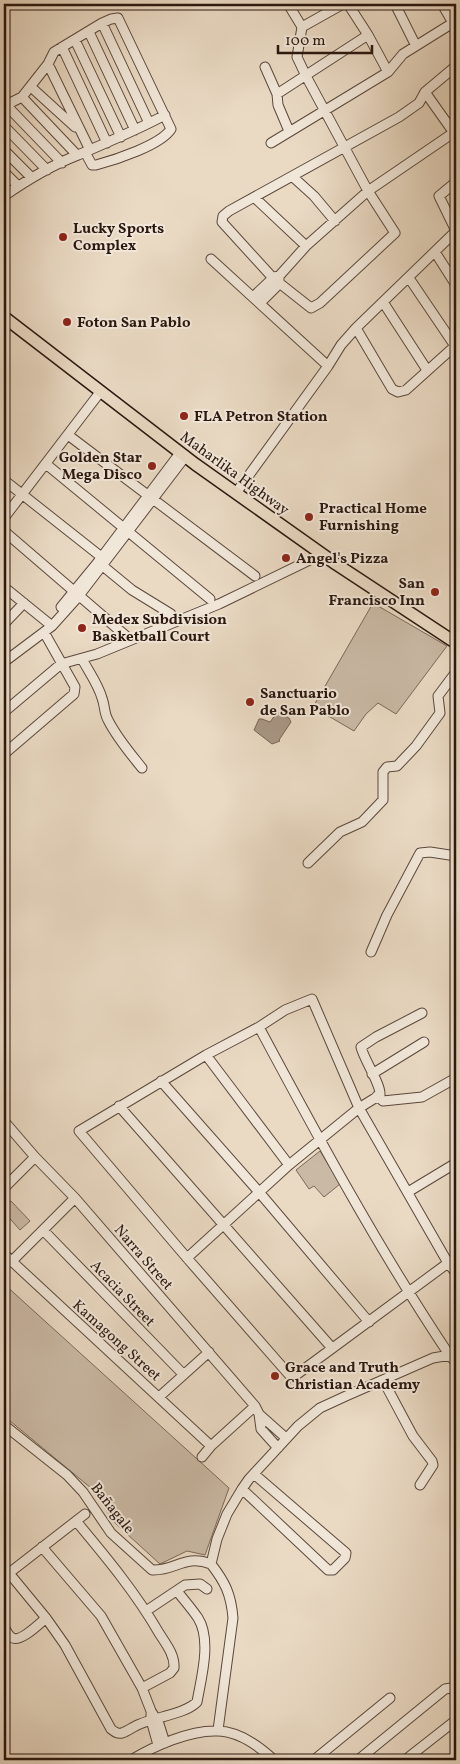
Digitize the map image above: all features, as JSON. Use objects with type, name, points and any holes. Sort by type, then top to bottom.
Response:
[{"type":"main road","name":"Maharlika Highway","points":[[4,317],[183,455],[322,554],[456,643]]},
{"type":"street","points":[[288,4],[302,27],[297,57],[324,110],[345,148],[368,191],[395,233],[320,302],[310,308],[277,279],[222,222],[223,216],[229,211],[293,177],[345,148],[399,118],[419,103],[425,92],[456,66]]},
{"type":"street","points":[[302,27],[343,4]]},
{"type":"street","points":[[348,4],[388,72]]},
{"type":"street","points":[[395,4],[416,46]]},
{"type":"street","points":[[271,143],[388,72],[403,54],[455,22],[442,4]]},
{"type":"street","points":[[22,97],[84,152],[92,165],[147,146],[168,134],[172,129],[120,20],[115,18],[102,23],[54,52],[48,64],[22,97],[5,105],[62,163]]},
{"type":"street","points":[[102,23],[149,123]]},
{"type":"street","points":[[89,32],[135,130]]},
{"type":"street","points":[[277,94],[368,36]]},
{"type":"street","points":[[75,40],[121,137]]},
{"type":"street","points":[[62,47],[107,143]]},
{"type":"street","points":[[48,64],[80,131],[84,152]]},
{"type":"street","points":[[265,67],[277,94],[278,105],[289,131]]},
{"type":"street","points":[[31,87],[80,131]]},
{"type":"street","points":[[257,300],[306,246],[368,191],[455,132],[425,92]]},
{"type":"street","points":[[4,196],[47,170],[121,137],[165,114]]},
{"type":"street","points":[[4,126],[47,170]]},
{"type":"street","points":[[4,150],[32,178]]},
{"type":"street","points":[[4,172],[18,186]]},
{"type":"street","points":[[293,177],[314,196],[335,221]]},
{"type":"street","points":[[236,493],[328,366],[341,345],[356,328],[456,231],[439,196],[456,182]]},
{"type":"street","points":[[254,198],[306,246]]},
{"type":"street","points":[[435,252],[456,285]]},
{"type":"street","points":[[211,259],[328,366]]},
{"type":"street","points":[[356,328],[392,389],[398,392],[406,390],[455,345],[409,278]]},
{"type":"street","points":[[383,302],[427,370]]},
{"type":"street","points":[[4,518],[101,391]]},
{"type":"street","points":[[68,435],[149,498],[255,576]]},
{"type":"street","points":[[4,662],[47,628],[102,561],[183,455]]},
{"type":"street","points":[[46,464],[210,598]]},
{"type":"street","points":[[4,480],[102,561],[132,590],[170,614]]},
{"type":"street","points":[[4,532],[126,636]]},
{"type":"street","points":[[4,712],[61,664],[82,659],[219,604],[322,554]]},
{"type":"street","points":[[4,587],[24,603],[47,628],[61,664],[75,687],[74,694],[4,754]]},
{"type":"street","points":[[4,624],[24,603]]},
{"type":"street","points":[[82,659],[101,693],[104,701],[103,710],[107,719],[142,768]]},
{"type":"street","points":[[308,863],[340,832],[362,822],[383,800],[383,772],[388,767],[396,766],[416,746],[440,713],[438,696],[456,672]]},
{"type":"street","points":[[371,952],[387,915],[420,854],[430,852],[456,856]]},
{"type":"street","points":[[456,1258],[448,1263],[292,1378],[79,1131],[161,1081],[259,1027],[285,1010],[312,999],[359,1108],[448,1263],[456,1273]]},
{"type":"street","points":[[187,1258],[289,1165],[359,1108],[380,1095],[380,1090],[361,1047],[422,1012]]},
{"type":"street","points":[[259,1027],[319,1141],[409,1292],[454,1357]]},
{"type":"street","points":[[372,1074],[424,1042]]},
{"type":"street","points":[[206,1055],[289,1165]]},
{"type":"street","points":[[377,1096],[383,1101],[422,1098],[456,1078]]},
{"type":"street","points":[[161,1081],[259,1192],[369,1322]]},
{"type":"street","points":[[119,1106],[332,1348]]},
{"type":"street","name":"Narra Street","points":[[4,1121],[75,1198],[257,1410],[286,1438]]},
{"type":"street","points":[[4,1188],[35,1156]]},
{"type":"street","points":[[408,1192],[456,1164]]},
{"type":"street","points":[[11,1262],[75,1198]]},
{"type":"street","name":"Acacia Street","points":[[43,1230],[183,1374]]},
{"type":"street","name":"Kamagong Street","points":[[4,1254],[211,1446]]},
{"type":"street","points":[[159,1397],[209,1352]]},
{"type":"street","points":[[218,1730],[232,1618],[232,1603],[228,1589],[211,1564],[217,1539],[227,1514],[242,1489],[286,1438],[320,1408],[434,1358],[454,1357]]},
{"type":"street","points":[[384,1380],[413,1436],[432,1461],[433,1465],[420,1486]]},
{"type":"street","points":[[202,1457],[211,1446],[257,1410]]},
{"type":"street","name":"Narra Street","points":[[257,1410],[261,1429],[278,1448]]},
{"type":"street","name":"Bañagale","points":[[4,1425],[67,1475],[83,1492],[111,1533],[152,1570],[161,1570],[193,1560],[202,1560],[211,1564]]},
{"type":"street","points":[[242,1489],[328,1570],[333,1570],[345,1558],[346,1553],[254,1474]]},
{"type":"street","points":[[85,1514],[6,1575],[46,1618],[79,1668],[111,1729],[116,1733],[121,1733],[153,1716],[185,1710],[197,1702],[205,1642],[203,1630],[199,1620],[177,1591]]},
{"type":"street","points":[[76,1521],[122,1576],[146,1611],[173,1657],[175,1663],[170,1673],[142,1688]]},
{"type":"street","points":[[42,1547],[101,1616],[142,1688],[161,1744]]},
{"type":"street","points":[[146,1611],[185,1586],[200,1584],[206,1589]]},
{"type":"street","points":[[4,1627],[11,1638],[21,1638],[46,1618]]},
{"type":"street","points":[[359,1760],[445,1689],[451,1688],[456,1691]]},
{"type":"street","points":[[314,1760],[390,1698]]},
{"type":"street","points":[[405,1760],[456,1720]]},
{"type":"street","points":[[131,1760],[161,1744],[191,1734],[218,1730],[242,1737],[261,1747],[274,1760]]},
{"type":"street","points":[[452,1760],[456,1757]]},
{"type":"shaded area","points":[[373,603],[447,646],[396,714],[378,703],[366,714],[354,731],[313,707]]},
{"type":"shaded area","points":[[278,713],[289,718],[291,722],[280,741],[272,744],[254,730],[259,719],[270,722]]},
{"type":"shaded area","points":[[320,1151],[340,1184],[324,1197],[314,1186],[309,1189],[296,1170]]},
{"type":"shaded area","points":[[11,1201],[30,1221],[20,1230],[4,1212],[4,1207]]},
{"type":"shaded area","points":[[4,1284],[229,1488],[205,1555],[187,1551],[160,1564],[116,1524],[91,1488],[4,1416]]},
{"type":"place","name":"Lucky Sports Complex","points":[[63,237]]},
{"type":"place","name":"Foton San Pablo","points":[[67,322]]},
{"type":"place","name":"FLA Petron Station","points":[[184,416]]},
{"type":"place","name":"Golden Star Mega Disco","points":[[152,466]]},
{"type":"place","name":"Practical Home Furnishing","points":[[309,517]]},
{"type":"place","name":"Angel's Pizza","points":[[286,558]]},
{"type":"place","name":"San Francisco Inn","points":[[435,592]]},
{"type":"place","name":"Medex Subdivision Basketball Court","points":[[82,628]]},
{"type":"place","name":"Sanctuario de San Pablo","points":[[250,702]]},
{"type":"place","name":"Grace and Truth Christian Academy","points":[[275,1376]]}]
